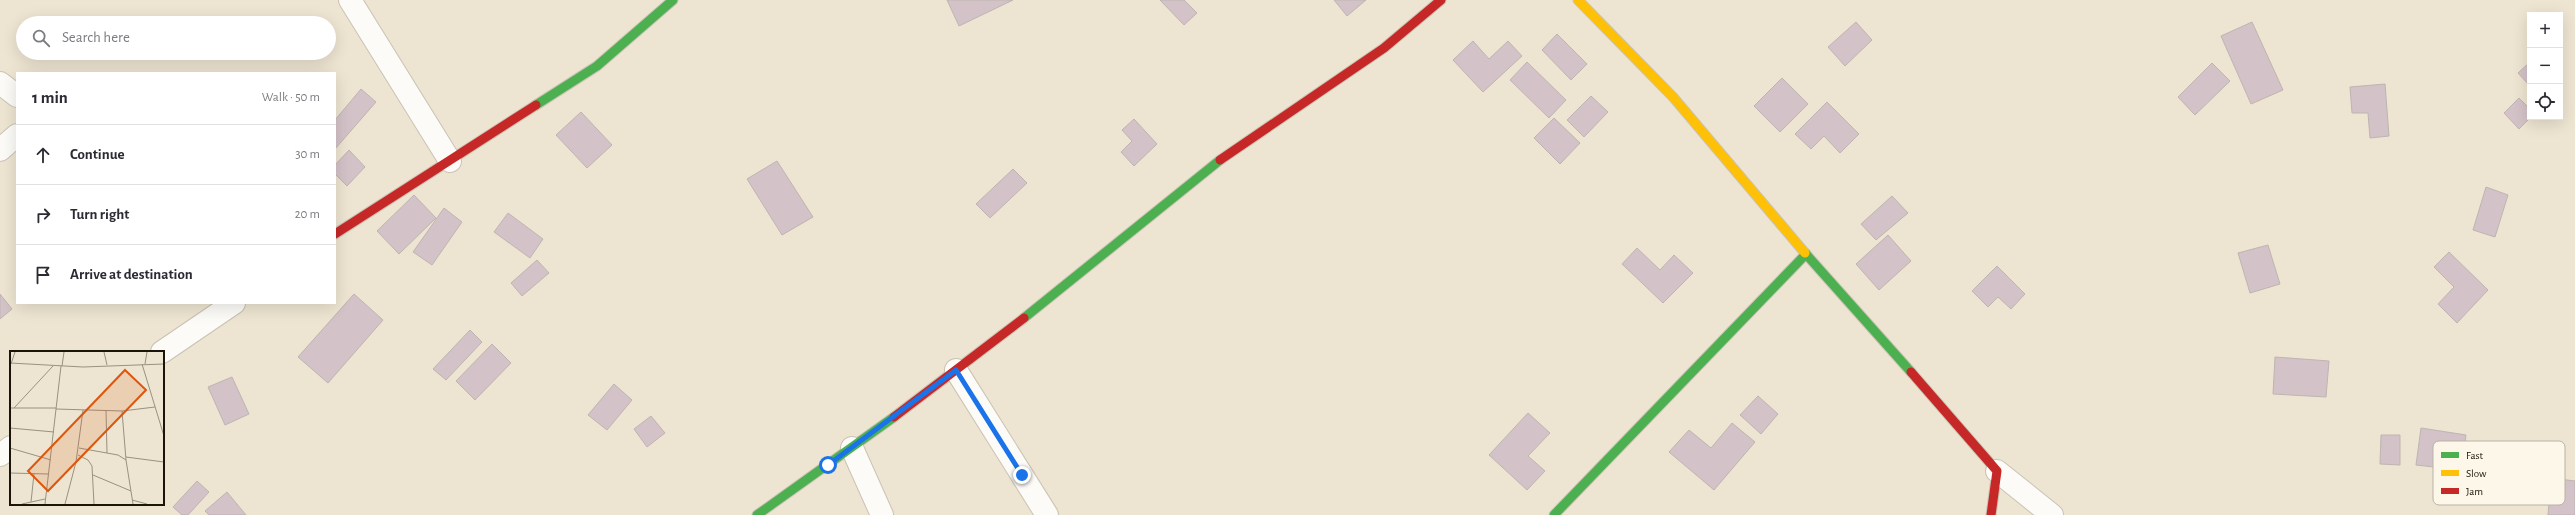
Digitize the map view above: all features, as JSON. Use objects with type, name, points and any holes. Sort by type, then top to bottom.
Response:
[{"type":"street","points":[[350,0],[450,161]]},
{"type":"street","points":[[336,233],[597,66],[673,0]]},
{"type":"street","points":[[757,515],[852,448],[1029,314],[1203,171],[1384,48],[1441,0]]},
{"type":"street","points":[[1578,0],[1673,97],[1806,254],[1953,418],[1997,471],[2052,515]]},
{"type":"street","points":[[0,83],[16,95]]},
{"type":"street","points":[[0,150],[16,136]]},
{"type":"street","points":[[1554,515],[1806,254]]},
{"type":"street","points":[[163,351],[226,305]]},
{"type":"street","points":[[956,370],[1047,515]]},
{"type":"street","points":[[0,455],[10,448]]},
{"type":"street","points":[[852,448],[882,515]]},
{"type":"street","points":[[1991,515],[1997,471]]},
{"type":"building","points":[[947,0],[1013,0],[959,26]]},
{"type":"building","points":[[1160,0],[1184,0],[1197,13],[1184,25]]},
{"type":"building","points":[[1334,0],[1366,0],[1347,16]]},
{"type":"building","points":[[1856,22],[1872,40],[1845,66],[1828,47]]},
{"type":"building","points":[[2252,22],[2283,90],[2251,104],[2221,36]]},
{"type":"building","points":[[1557,34],[1587,64],[1571,80],[1542,50]]},
{"type":"building","points":[[1473,41],[1489,59],[1508,41],[1522,56],[1483,92],[1453,60]]},
{"type":"building","points":[[1527,62],[1566,100],[1549,118],[1510,80]]},
{"type":"building","points":[[2212,63],[2230,81],[2195,115],[2178,97]]},
{"type":"building","points":[[2527,65],[2527,83],[2518,73]]},
{"type":"building","points":[[1782,78],[1808,104],[1780,132],[1754,106]]},
{"type":"building","points":[[2385,84],[2389,136],[2370,138],[2368,113],[2352,113],[2350,87]]},
{"type":"building","points":[[361,89],[376,102],[336,148],[336,119]]},
{"type":"building","points":[[1591,96],[1608,112],[1584,137],[1567,120]]},
{"type":"building","points":[[2519,98],[2527,106],[2528,120],[2519,129],[2504,113]]},
{"type":"building","points":[[1827,102],[1859,134],[1840,153],[1824,136],[1811,149],[1795,134]]},
{"type":"building","points":[[581,112],[612,145],[587,168],[556,135]]},
{"type":"building","points":[[1554,118],[1580,143],[1560,164],[1534,138]]},
{"type":"building","points":[[1134,119],[1157,144],[1134,166],[1121,152],[1132,141],[1122,130]]},
{"type":"building","points":[[349,150],[365,167],[347,186],[336,175],[336,164]]},
{"type":"building","points":[[777,161],[813,217],[782,235],[747,179]]},
{"type":"building","points":[[1013,169],[1027,183],[990,218],[976,204]]},
{"type":"building","points":[[2486,187],[2508,195],[2495,237],[2473,230]]},
{"type":"building","points":[[414,195],[436,218],[399,254],[377,231]]},
{"type":"building","points":[[1892,196],[1908,213],[1876,240],[1861,224]]},
{"type":"building","points":[[444,208],[462,222],[432,265],[413,252]]},
{"type":"building","points":[[508,213],[543,239],[530,258],[494,232]]},
{"type":"building","points":[[1888,235],[1911,261],[1879,290],[1856,264]]},
{"type":"building","points":[[2268,245],[2280,284],[2250,293],[2238,253]]},
{"type":"building","points":[[1637,248],[1660,270],[1674,255],[1693,273],[1663,303],[1622,264]]},
{"type":"building","points":[[2449,252],[2488,290],[2457,323],[2438,304],[2454,287],[2434,267]]},
{"type":"building","points":[[537,260],[549,273],[522,296],[511,283]]},
{"type":"building","points":[[1997,266],[2025,294],[2011,309],[1998,297],[1988,307],[1972,291]]},
{"type":"building","points":[[0,294],[12,309],[0,319]]},
{"type":"building","points":[[354,294],[383,320],[328,383],[298,357]]},
{"type":"building","points":[[470,330],[482,342],[446,380],[433,369]]},
{"type":"building","points":[[492,344],[511,363],[475,400],[456,381]]},
{"type":"building","points":[[2275,357],[2329,361],[2326,397],[2273,394]]},
{"type":"building","points":[[232,377],[249,414],[225,425],[208,387]]},
{"type":"building","points":[[614,384],[632,400],[607,430],[588,415]]},
{"type":"building","points":[[1758,396],[1778,414],[1761,434],[1740,415]]},
{"type":"building","points":[[1528,413],[1550,433],[1528,456],[1545,471],[1527,490],[1489,455]]},
{"type":"building","points":[[651,416],[665,433],[647,447],[634,429]]},
{"type":"building","points":[[1732,423],[1755,442],[1714,490],[1669,452],[1689,430],[1711,448]]},
{"type":"building","points":[[2421,428],[2466,435],[2465,441],[2433,441],[2433,467],[2416,465]]},
{"type":"building","points":[[2381,435],[2400,435],[2400,465],[2380,464]]},
{"type":"building","points":[[2565,480],[2575,481],[2575,515],[2548,515],[2549,505],[2565,505]]},
{"type":"building","points":[[197,481],[209,492],[188,515],[182,515],[173,507]]},
{"type":"building","points":[[227,492],[246,515],[209,515],[205,511]]},
{"type":"traffic: fast","points":[[536,105],[597,66],[673,0]]},
{"type":"traffic: fast","points":[[1024,318],[1220,160]]},
{"type":"traffic: fast","points":[[1805,253],[1911,372]]},
{"type":"traffic: fast","points":[[1554,515],[1806,254]]},
{"type":"traffic: fast","points":[[757,515],[894,417]]},
{"type":"traffic: slow","points":[[1578,0],[1673,97],[1805,253]]},
{"type":"traffic: jam","points":[[1220,160],[1384,48],[1441,0]]},
{"type":"traffic: jam","points":[[336,233],[536,105]]},
{"type":"traffic: jam","points":[[894,417],[1024,318]]},
{"type":"traffic: jam","points":[[1911,372],[1997,471],[1991,515]]},
{"type":"route","points":[[828,465],[876,432],[956,370],[1022,475]]}]
